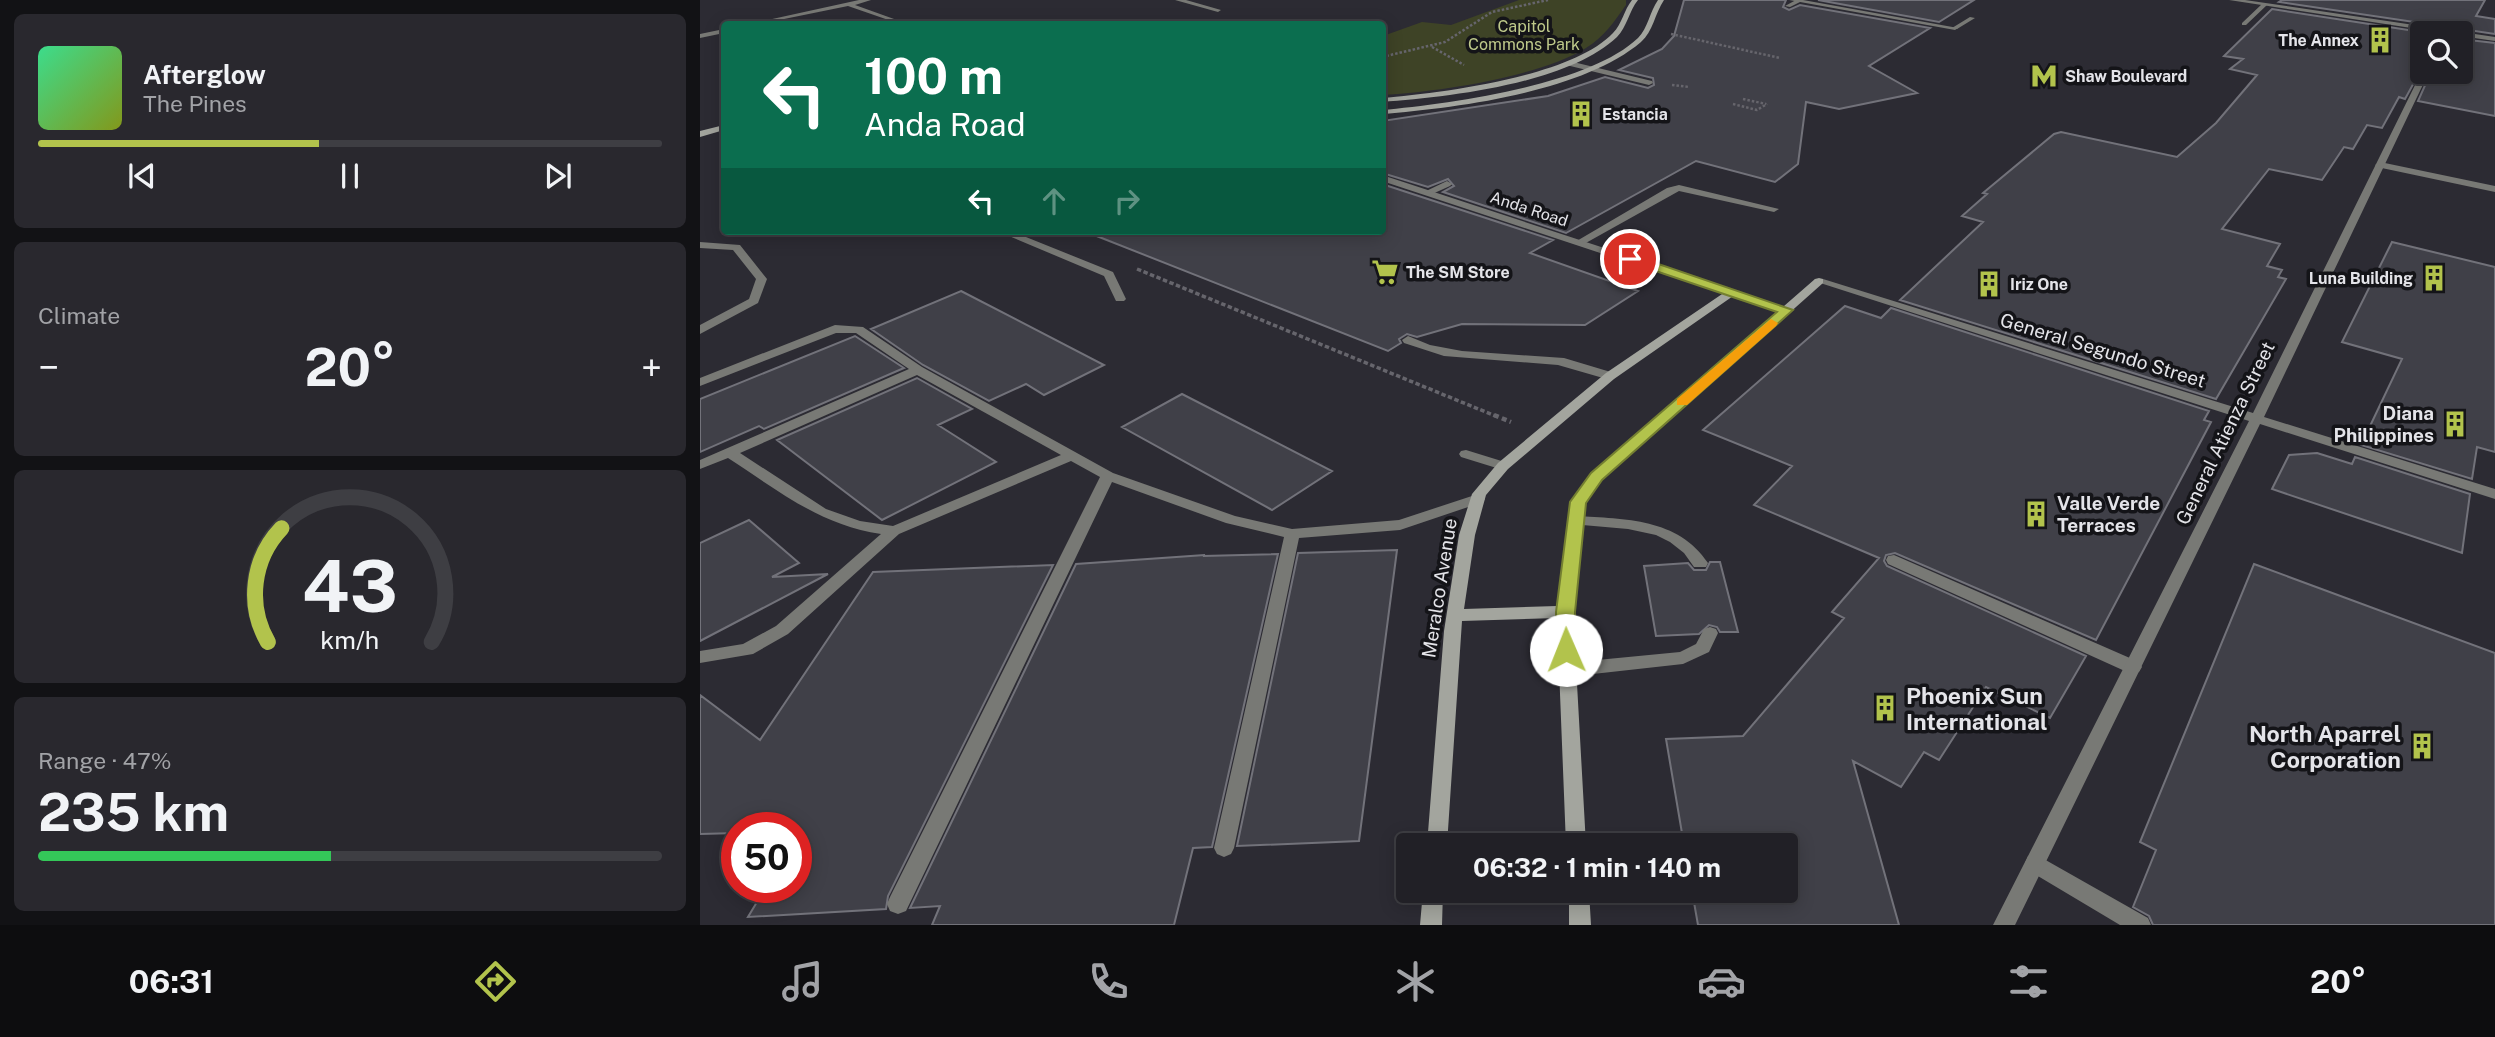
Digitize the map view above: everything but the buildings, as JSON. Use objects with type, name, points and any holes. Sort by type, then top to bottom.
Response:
[{"type":"main road","points":[[1386,100],[1455,91],[1569,63],[1612,38],[1622,28],[1635,0]]},
{"type":"main road","points":[[1386,110],[1486,96],[1591,69],[1638,41],[1649,30],[1661,0]]},
{"type":"main road","points":[[700,134],[721,129]]},
{"type":"main road","points":[[700,142],[721,137]]},
{"type":"main road","points":[[1575,833],[1565,612],[1578,502],[1597,477],[1819,281]]},
{"type":"main road","name":"Meralco Avenue","points":[[1438,833],[1455,615],[1468,535],[1478,499],[1503,466],[1610,376],[1732,292]]},
{"type":"main road","points":[[1455,615],[1565,612]]},
{"type":"main road","points":[[1431,925],[1432,903]]},
{"type":"main road","points":[[1579,903],[1580,925]]},
{"type":"street","points":[[767,21],[867,0]]},
{"type":"street","points":[[1178,0],[1218,10]]},
{"type":"street","points":[[2232,0],[2410,27]]},
{"type":"street","points":[[1793,2],[1955,28],[1972,18]]},
{"type":"street","points":[[848,4],[896,21]]},
{"type":"street","points":[[2244,24],[2264,5]]},
{"type":"street","points":[[700,36],[721,32]]},
{"type":"street","points":[[2473,36],[2495,39]]},
{"type":"street","points":[[1569,63],[1649,83]]},
{"type":"street","name":"General Atienza Street","points":[[2004,925],[2420,84]]},
{"type":"street","points":[[2380,165],[2495,189]]},
{"type":"street","name":"Anda Road","points":[[1386,179],[1786,310]]},
{"type":"street","points":[[1427,193],[1447,184]]},
{"type":"street","points":[[1580,242],[1670,190],[1690,188],[1774,209]]},
{"type":"street","points":[[1012,235],[1109,274],[1120,299]]},
{"type":"street","points":[[700,245],[736,247],[762,279],[754,301],[700,330]]},
{"type":"street","name":"General Segundo Street","points":[[1819,281],[2495,494]]},
{"type":"street","points":[[700,382],[835,329],[859,330],[918,370],[1108,476],[1231,520],[1292,534],[1400,525],[1478,499]]},
{"type":"street","points":[[1408,340],[1427,349],[1452,355],[1560,361],[1610,376]]},
{"type":"street","points":[[700,465],[732,454],[918,370]]},
{"type":"street","points":[[732,454],[821,512],[858,526],[894,531]]},
{"type":"street","points":[[1466,454],[1503,466]]},
{"type":"street","points":[[700,657],[747,650],[782,630],[894,531],[1073,455]]},
{"type":"street","points":[[898,904],[1108,476]]},
{"type":"street","points":[[1576,521],[1643,525],[1683,542],[1700,563]]},
{"type":"street","points":[[1224,848],[1292,534]]},
{"type":"street","points":[[1894,560],[2133,667]]},
{"type":"street","points":[[1566,670],[1683,658],[1703,648],[1710,633]]},
{"type":"street","points":[[2035,863],[2140,925]]},
{"type":"path","points":[[1386,56],[1432,47],[1492,12],[1548,0]]},
{"type":"path","points":[[1668,34],[1780,58]]},
{"type":"path","points":[[1432,47],[1471,68]]},
{"type":"path","points":[[1733,104],[1757,110],[1767,104],[1743,99]]},
{"type":"path","points":[[1133,267],[1541,434]]},
{"type":"green space","name":"Capitol Commons Park","points":[[1519,0],[1626,0],[1626,5],[1598,39],[1566,58],[1516,75],[1487,81],[1386,95],[1386,35],[1422,22],[1451,25]]},
{"type":"slow traffic","points":[[1682,402],[1771,323]]},
{"type":"place","name":"The Annex","points":[[2380,40]]},
{"type":"place","name":"Shaw Boulevard","points":[[2044,76]]},
{"type":"place","name":"Estancia","points":[[1581,114]]},
{"type":"place","name":"The SM Store","points":[[1385,272]]},
{"type":"place","name":"Luna Building","points":[[2434,278]]},
{"type":"place","name":"Iriz One","points":[[1989,284]]},
{"type":"place","name":"Diana Philippines","points":[[2455,424]]},
{"type":"place","name":"Valle Verde Terraces","points":[[2036,514]]},
{"type":"place","name":"Phoenix Sun International","points":[[1885,708]]},
{"type":"place","name":"North Aparrel Corporation","points":[[2422,746]]},
{"type":"route","points":[[1566,650],[1565,612],[1578,502],[1597,477],[1786,310],[1630,259]]}]
